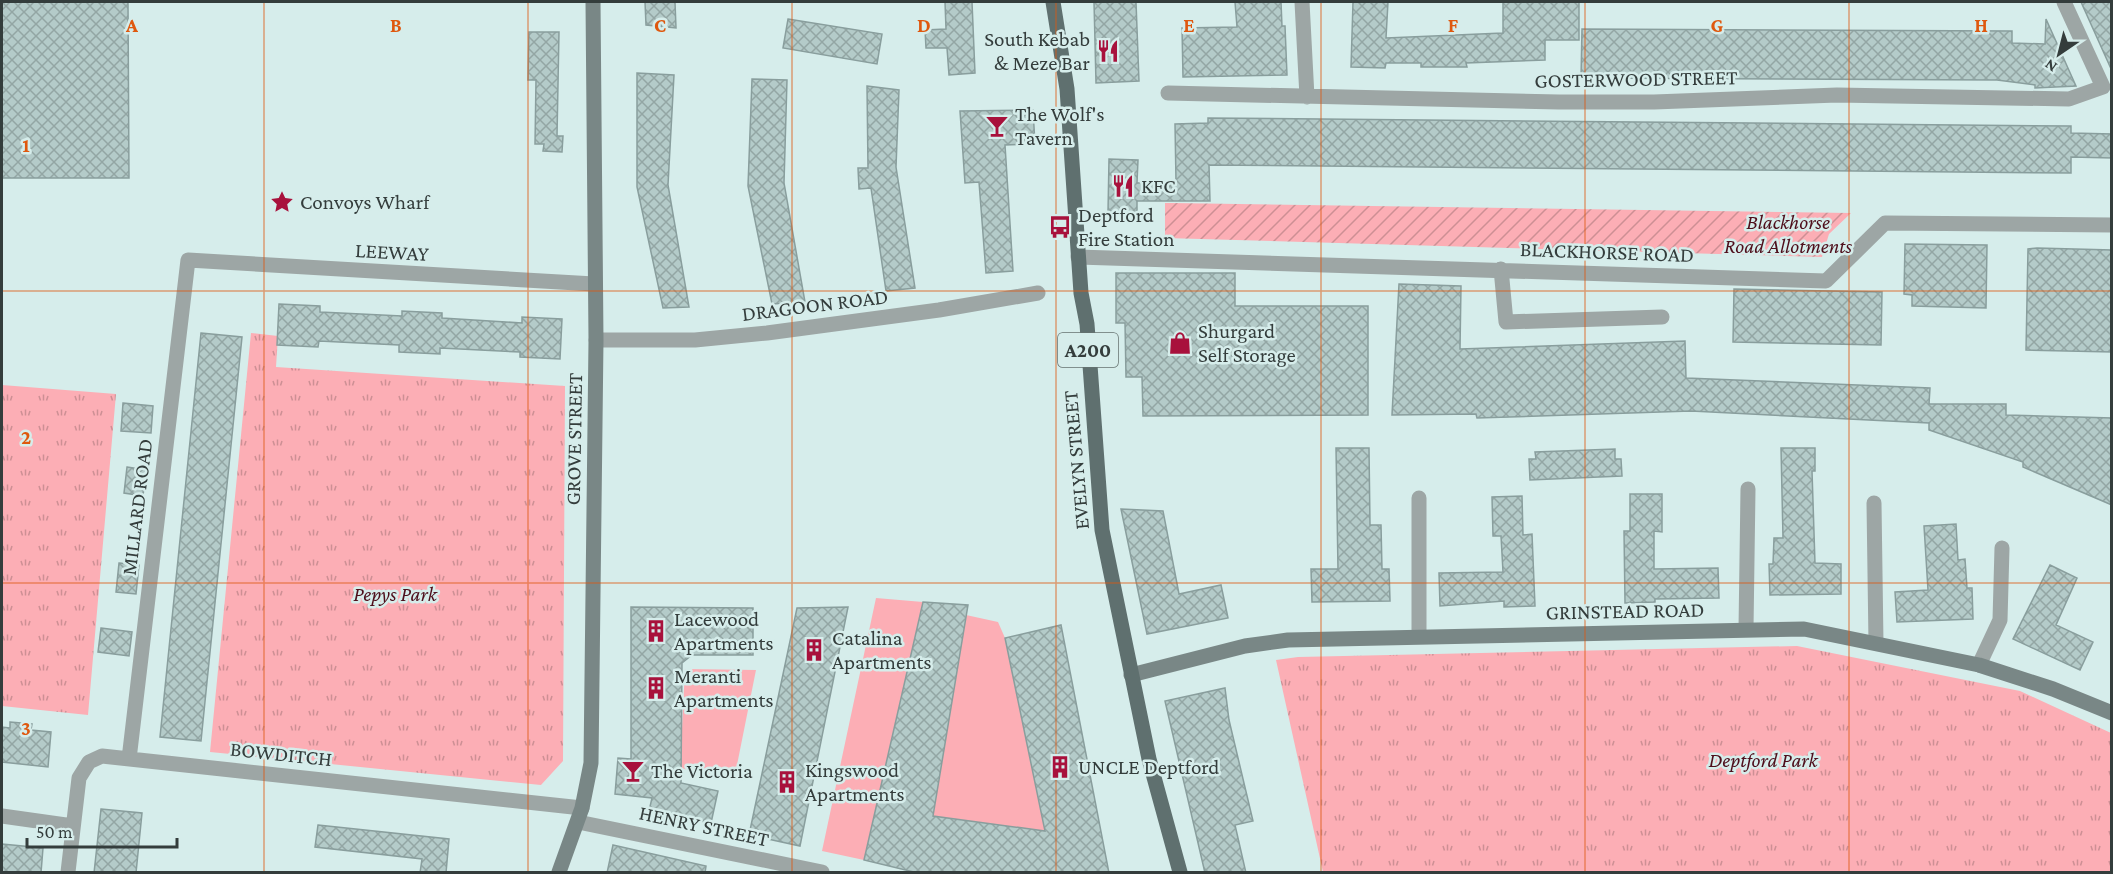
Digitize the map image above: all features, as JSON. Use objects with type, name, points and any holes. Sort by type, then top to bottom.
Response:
[{"type":"main road","name":"EVELYN STREET","points":[[1053,2],[1067,89],[1078,257],[1087,324],[1099,512],[1149,759],[1180,873]]},
{"type":"street","name":"GROVE STREET","points":[[559,873],[580,815],[591,763],[596,340],[593,2]]},
{"type":"street","points":[[1302,2],[1307,97]]},
{"type":"street","name":"GOSTERWOOD STREET","points":[[1168,93],[1559,102],[1654,102],[1837,95],[2069,99],[2103,87],[2064,2]]},
{"type":"street","name":"BLACKHORSE ROAD","points":[[1078,257],[1826,281],[1885,224],[2112,225]]},
{"type":"street","name":"LEEWAY","points":[[188,260],[594,284]]},
{"type":"street","name":"MILLARD ROAD","points":[[129,759],[188,260]]},
{"type":"street","points":[[1501,269],[1506,322],[1662,317]]},
{"type":"street","name":"DRAGOON ROAD","points":[[596,340],[694,340],[767,333],[939,310],[1038,293]]},
{"type":"street","points":[[1746,629],[1748,489]]},
{"type":"street","points":[[1419,498],[1419,636]]},
{"type":"street","points":[[1874,503],[1876,643]]},
{"type":"street","points":[[1979,664],[2000,620],[2002,548]]},
{"type":"street","name":"GRINSTEAD ROAD","points":[[1131,675],[1256,644],[1288,640],[1804,629],[1979,664],[2053,689],[2112,714]]},
{"type":"street","name":"BOWDITCH","points":[[68,873],[79,778],[89,762],[102,756],[580,815]]},
{"type":"street","name":"HENRY STREET","points":[[580,815],[822,873]]},
{"type":"street","points":[[2,816],[73,826]]},
{"type":"green space","name":"Blackhorse Road Allotments","points":[[1165,203],[1851,213],[1829,234],[1822,257],[1165,238]]},
{"type":"green space","name":"Pepys Park","points":[[251,333],[278,336],[276,367],[565,386],[563,761],[541,785],[210,752]]},
{"type":"green space","points":[[2,385],[116,394],[88,715],[2,706]]},
{"type":"green space","points":[[876,598],[923,602],[864,860],[822,851]]},
{"type":"green space","points":[[966,615],[998,622],[1005,638],[1045,831],[933,816]]},
{"type":"green space","name":"Deptford Park","points":[[1797,646],[2020,691],[2111,733],[2111,872],[1323,872],[1276,660],[1298,657]]},
{"type":"green space","points":[[685,669],[756,670],[734,780],[680,768]]},
{"type":"building","points":[[2,2],[128,2],[129,178],[2,178]]},
{"type":"building","points":[[645,2],[675,2],[676,28],[646,25]]},
{"type":"building","points":[[945,2],[972,2],[975,73],[949,75],[947,48],[926,48],[925,30],[946,29]]},
{"type":"building","points":[[1094,2],[1136,2],[1139,81],[1096,83]]},
{"type":"building","points":[[1235,2],[1281,2],[1282,26],[1285,26],[1287,75],[1183,77],[1182,28],[1237,27]]},
{"type":"building","points":[[1353,2],[1388,2],[1386,38],[1503,33],[1503,2],[1579,2],[1579,40],[1545,40],[1545,60],[1466,63],[1467,67],[1421,67],[1421,63],[1386,63],[1385,68],[1351,67]]},
{"type":"building","points":[[2081,2],[2112,2],[2112,71]]},
{"type":"building","points":[[788,19],[882,34],[877,64],[783,48]]},
{"type":"building","points":[[2046,19],[2076,86],[2035,88],[2035,85],[1997,80],[1581,78],[1582,29],[2012,31],[2012,43],[2045,44]]},
{"type":"building","points":[[529,32],[559,32],[557,136],[563,136],[562,152],[543,151],[544,144],[535,144],[536,80],[528,80]]},
{"type":"building","points":[[637,73],[674,75],[668,185],[689,307],[663,308],[637,187]]},
{"type":"building","points":[[752,79],[787,80],[784,183],[805,302],[772,304],[748,186]]},
{"type":"building","points":[[867,86],[899,90],[896,167],[915,288],[886,291],[871,188],[859,189],[858,168],[868,168]]},
{"type":"building","points":[[1033,110],[1035,144],[1005,145],[1013,271],[986,273],[979,182],[965,183],[960,111]]},
{"type":"building","points":[[1208,118],[2071,126],[2071,133],[2112,134],[2112,158],[2071,157],[2071,173],[1209,165],[1210,201],[1137,201],[1137,212],[1108,212],[1109,159],[1138,160],[1137,183],[1176,182],[1175,124],[1208,123]]},
{"type":"building","points":[[1905,244],[1987,245],[1986,308],[1912,306],[1912,295],[1904,294]]},
{"type":"building","points":[[2028,249],[2112,250],[2112,352],[2026,350]]},
{"type":"building","name":"Shurgard Self Storage","points":[[1116,273],[1235,273],[1235,306],[1368,306],[1368,415],[1143,416],[1142,377],[1126,377],[1125,323],[1116,323]]},
{"type":"building","points":[[1399,284],[1461,286],[1460,349],[1685,341],[1686,378],[1930,388],[1929,404],[2006,404],[2006,415],[2112,418],[2112,505],[2023,467],[2023,462],[1929,430],[1929,423],[1691,411],[1477,418],[1476,414],[1392,415]]},
{"type":"building","points":[[1734,289],[1882,292],[1881,345],[1733,342]]},
{"type":"building","points":[[279,304],[320,306],[320,312],[402,316],[402,311],[442,313],[442,318],[522,323],[522,317],[562,319],[560,359],[520,357],[520,352],[440,348],[440,354],[399,352],[399,345],[319,341],[318,347],[277,345]]},
{"type":"building","points":[[201,333],[242,337],[201,741],[160,737]]},
{"type":"building","points":[[123,403],[153,406],[151,433],[121,431]]},
{"type":"building","points":[[1336,448],[1369,448],[1370,525],[1381,525],[1382,569],[1389,569],[1390,601],[1312,602],[1311,569],[1338,569]]},
{"type":"building","points":[[1781,448],[1815,448],[1815,471],[1812,471],[1815,563],[1841,564],[1841,594],[1770,595],[1769,564],[1773,564],[1774,538],[1783,538]]},
{"type":"building","points":[[1615,449],[1615,459],[1621,459],[1622,476],[1530,480],[1529,459],[1536,459],[1535,452]]},
{"type":"building","points":[[127,467],[146,470],[143,496],[124,493]]},
{"type":"building","points":[[1630,494],[1662,494],[1662,532],[1654,531],[1654,569],[1718,568],[1719,598],[1655,599],[1655,602],[1625,603],[1624,531],[1630,531]]},
{"type":"building","points":[[1522,496],[1523,535],[1532,534],[1535,606],[1504,607],[1504,601],[1440,606],[1439,573],[1503,572],[1501,536],[1493,536],[1492,497]]},
{"type":"building","points":[[1121,509],[1163,511],[1179,594],[1221,585],[1228,618],[1147,634]]},
{"type":"building","points":[[1956,524],[1958,560],[1965,559],[1967,588],[1972,588],[1973,619],[1897,622],[1895,592],[1928,590],[1924,526]]},
{"type":"building","points":[[119,563],[139,565],[136,594],[116,592]]},
{"type":"building","points":[[2050,565],[2077,578],[2056,625],[2093,642],[2080,670],[2013,639]]},
{"type":"building","name":"UNCLE Deptford","points":[[923,602],[968,605],[933,816],[1045,831],[1005,638],[1061,625],[1109,873],[918,873],[864,860]]},
{"type":"building","points":[[631,607],[753,608],[753,655],[692,655],[682,663],[681,783],[718,791],[711,823],[649,811],[652,798],[615,794],[618,758],[631,759]]},
{"type":"building","points":[[848,607],[800,846],[749,835],[797,608]]},
{"type":"building","points":[[101,628],[132,632],[129,656],[98,652]]},
{"type":"building","points":[[1225,688],[1229,720],[1253,821],[1235,825],[1246,873],[1205,873],[1165,701]]},
{"type":"building","points":[[10,722],[32,724],[31,730],[51,732],[48,767],[2,762],[2,727],[10,728]]},
{"type":"building","points":[[101,809],[142,813],[136,873],[94,873]]},
{"type":"building","points":[[318,825],[449,839],[446,873],[420,873],[422,859],[315,847]]},
{"type":"building","points":[[2,844],[43,848],[41,873],[2,873]]},
{"type":"building","points":[[613,845],[706,866],[705,873],[607,873]]},
{"type":"place","name":"South Kebab & Meze Bar","points":[[1108,51]]},
{"type":"place","name":"The Wolf's Tavern","points":[[997,126]]},
{"type":"place","name":"KFC","points":[[1123,186]]},
{"type":"place","name":"Convoys Wharf","points":[[282,202]]},
{"type":"place","name":"Deptford Fire Station","points":[[1060,227]]},
{"type":"place","name":"Shurgard Self Storage","points":[[1180,343]]},
{"type":"place","name":"Lacewood Apartments","points":[[656,631]]},
{"type":"place","name":"Catalina Apartments","points":[[814,650]]},
{"type":"place","name":"Meranti Apartments","points":[[656,688]]},
{"type":"place","name":"UNCLE Deptford","points":[[1060,767]]},
{"type":"place","name":"The Victoria","points":[[633,771]]},
{"type":"place","name":"Kingswood Apartments","points":[[787,782]]}]
